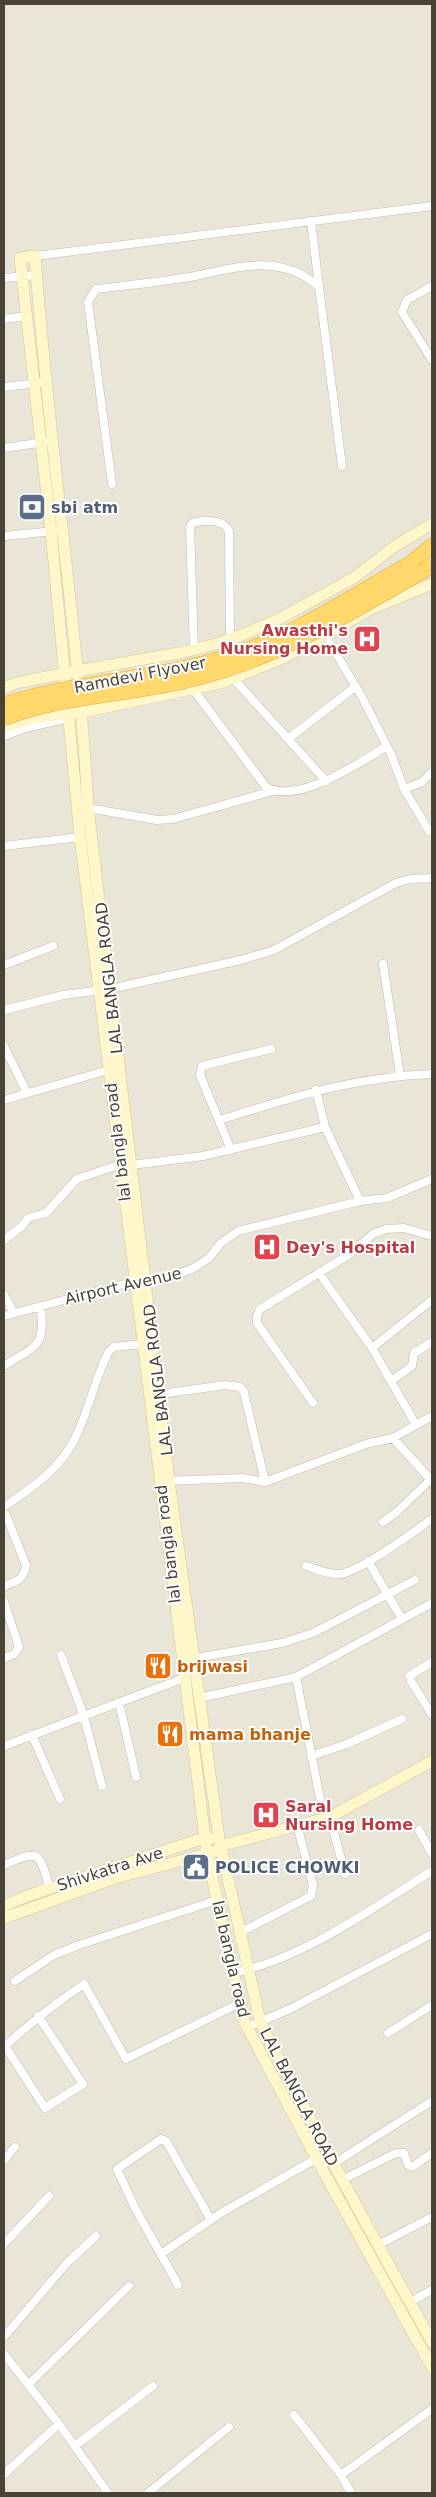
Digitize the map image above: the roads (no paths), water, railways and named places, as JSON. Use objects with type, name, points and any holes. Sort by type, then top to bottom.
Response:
[{"type":"highway","points":[[410,564],[432,546]]},
{"type":"highway","name":"Ramdevi Flyover","points":[[4,705],[61,690],[179,670],[227,657],[287,632],[432,552]]},
{"type":"highway","name":"Ramdevi Flyover","points":[[4,718],[62,702],[195,679],[235,668],[303,639],[431,566]]},
{"type":"street","points":[[4,536],[56,531],[46,442],[34,384],[20,258],[432,206]]},
{"type":"street","points":[[311,221],[342,466]]},
{"type":"street","points":[[35,256],[46,382],[46,442]]},
{"type":"street","points":[[112,484],[88,302],[93,291],[195,276],[236,266],[284,268],[304,276],[319,287]]},
{"type":"street","points":[[4,278],[36,275]]},
{"type":"street","points":[[432,286],[407,300],[402,312],[432,360]]},
{"type":"street","points":[[4,319],[27,316]]},
{"type":"street","points":[[4,387],[46,382]]},
{"type":"street","points":[[4,448],[46,442]]},
{"type":"street","points":[[194,650],[190,528],[191,524],[197,521],[220,523],[226,526],[228,531],[230,640]]},
{"type":"street","points":[[4,688],[77,671],[194,650],[230,640],[279,619],[355,577],[394,546],[432,524]]},
{"type":"street","name":"LAL BANGLA ROAD","points":[[56,531],[69,604],[83,712],[88,808],[105,990]]},
{"type":"street","name":"lal bangla road","points":[[56,531],[57,604],[80,837],[105,990],[188,1660],[184,1678],[207,1854],[247,2027],[317,2159],[429,2346],[432,2367]]},
{"type":"street","points":[[4,736],[25,728],[83,712],[193,689],[234,678],[285,657],[373,608],[432,584]]},
{"type":"street","points":[[57,604],[69,604]]},
{"type":"street","points":[[325,635],[355,686],[386,746],[404,789],[428,831],[432,829]]},
{"type":"street","points":[[234,678],[326,781]]},
{"type":"street","points":[[288,739],[355,686]]},
{"type":"street","points":[[193,689],[266,787],[273,791]]},
{"type":"street","points":[[4,727],[32,718],[69,716]]},
{"type":"street","points":[[88,808],[157,820],[173,819],[273,791],[297,789],[326,781],[386,746]]},
{"type":"street","points":[[404,789],[422,782],[432,772]]},
{"type":"street","points":[[4,846],[80,837]]},
{"type":"street","points":[[4,1010],[62,995],[105,990],[241,960],[274,950],[396,883],[411,878],[432,878]]},
{"type":"street","points":[[4,965],[53,946]]},
{"type":"street","points":[[383,964],[400,1075]]},
{"type":"street","points":[[4,1046],[27,1093]]},
{"type":"street","points":[[231,1150],[200,1075],[202,1066],[271,1049]]},
{"type":"street","points":[[4,1100],[114,1068]]},
{"type":"street","points":[[219,1120],[316,1090],[373,1078],[432,1074]]},
{"type":"street","points":[[316,1090],[325,1128],[360,1202]]},
{"type":"street","points":[[4,1240],[22,1226],[28,1218],[46,1213],[77,1179],[126,1165],[204,1156],[325,1128]]},
{"type":"street","name":"Airport Avenue","points":[[4,1316],[141,1282],[179,1275],[209,1258],[221,1243],[238,1231],[360,1202],[387,1198],[432,1179]]},
{"type":"street","points":[[313,1403],[257,1323],[256,1316],[260,1309],[347,1256],[373,1234],[386,1229],[404,1228],[432,1236]]},
{"type":"street","points":[[319,1273],[372,1348],[416,1425]]},
{"type":"street","points":[[4,1295],[14,1314]]},
{"type":"street","points":[[372,1348],[432,1300]]},
{"type":"street","points":[[4,1366],[38,1344],[43,1332],[41,1306]]},
{"type":"street","points":[[391,1381],[412,1366],[414,1353],[432,1342]]},
{"type":"street","points":[[4,1586],[19,1580],[26,1572],[26,1565],[5,1516],[4,1507],[36,1485],[58,1464],[75,1439],[109,1351],[114,1347],[148,1343]]},
{"type":"street","points":[[154,1395],[225,1385],[240,1387],[244,1392],[265,1482]]},
{"type":"street","points":[[165,1481],[244,1478],[265,1482],[366,1444],[393,1438],[432,1416]]},
{"type":"street","points":[[383,1522],[432,1480],[393,1438]]},
{"type":"street","points":[[306,1566],[337,1574],[368,1561],[432,1519]]},
{"type":"street","points":[[368,1561],[402,1619]]},
{"type":"street","points":[[188,1660],[282,1643],[313,1633],[415,1580]]},
{"type":"street","points":[[4,1601],[19,1647],[14,1654],[4,1658]]},
{"type":"street","points":[[199,1698],[296,1677],[432,1603]]},
{"type":"street","points":[[61,1655],[84,1716],[102,1786]]},
{"type":"street","name":"LAL BANGLA ROAD","points":[[188,1660],[199,1698],[220,1845],[250,1970],[260,2021],[271,2046],[282,2063],[333,2164],[410,2302],[429,2346]]},
{"type":"street","points":[[432,1662],[410,1679],[432,1715]]},
{"type":"street","points":[[296,1677],[327,1817],[345,1874]]},
{"type":"street","points":[[4,1746],[184,1678]]},
{"type":"street","points":[[119,1702],[136,1777]]},
{"type":"street","points":[[312,1756],[347,1744],[402,1719]]},
{"type":"street","points":[[32,1735],[60,1799]]},
{"type":"street","name":"Shivkatra Ave","points":[[4,1906],[50,1889],[64,1890],[204,1838],[220,1845],[327,1817],[432,1761]]},
{"type":"street","points":[[240,1932],[311,1896],[313,1885],[297,1825]]},
{"type":"street","points":[[419,1830],[432,1854]]},
{"type":"street","points":[[4,1918],[64,1890],[207,1854],[220,1845]]},
{"type":"street","points":[[4,1865],[29,1854],[35,1856],[42,1862],[50,1889]]},
{"type":"street","points":[[234,1973],[250,1970],[333,1932],[432,1871]]},
{"type":"street","points":[[14,1981],[54,1955],[79,1945],[217,1900]]},
{"type":"street","points":[[247,2027],[290,2009],[432,1934]]},
{"type":"street","points":[[38,2016],[83,2084],[45,2108],[5,2046],[38,2016],[84,1984],[126,2060],[240,2003]]},
{"type":"street","points":[[388,2033],[432,2005]]},
{"type":"street","points":[[333,2164],[432,2101]]},
{"type":"street","points":[[178,2285],[117,2173],[117,2169],[162,2139],[166,2140],[211,2220]]},
{"type":"street","points":[[4,2160],[15,2147]]},
{"type":"street","points":[[161,2254],[211,2220],[327,2152]]},
{"type":"street","points":[[342,2180],[396,2153],[404,2153],[408,2165],[412,2167],[432,2154]]},
{"type":"street","points":[[4,2244],[49,2196]]},
{"type":"street","points":[[378,2245],[432,2218]]},
{"type":"street","points":[[4,2337],[67,2263],[96,2236]]},
{"type":"street","points":[[29,2384],[129,2286]]},
{"type":"street","points":[[410,2302],[432,2290]]},
{"type":"street","points":[[4,2354],[59,2424],[108,2493]]},
{"type":"street","points":[[75,2446],[153,2386]]},
{"type":"street","points":[[341,2476],[432,2409]]},
{"type":"street","points":[[294,2415],[341,2476],[351,2493]]},
{"type":"street","points":[[4,2474],[59,2424]]},
{"type":"street","points":[[148,2493],[229,2427]]},
{"type":"place","name":"sbi atm","points":[[32,507]]},
{"type":"place","name":"Awasthi's Nursing Home","points":[[367,639]]},
{"type":"place","name":"Dey's Hospital","points":[[267,1247]]},
{"type":"place","name":"brijwasi","points":[[158,1666]]},
{"type":"place","name":"mama bhanje","points":[[170,1734]]},
{"type":"place","name":"Saral Nursing Home","points":[[266,1815]]},
{"type":"place","name":"POLICE CHOWKI","points":[[196,1867]]}]
